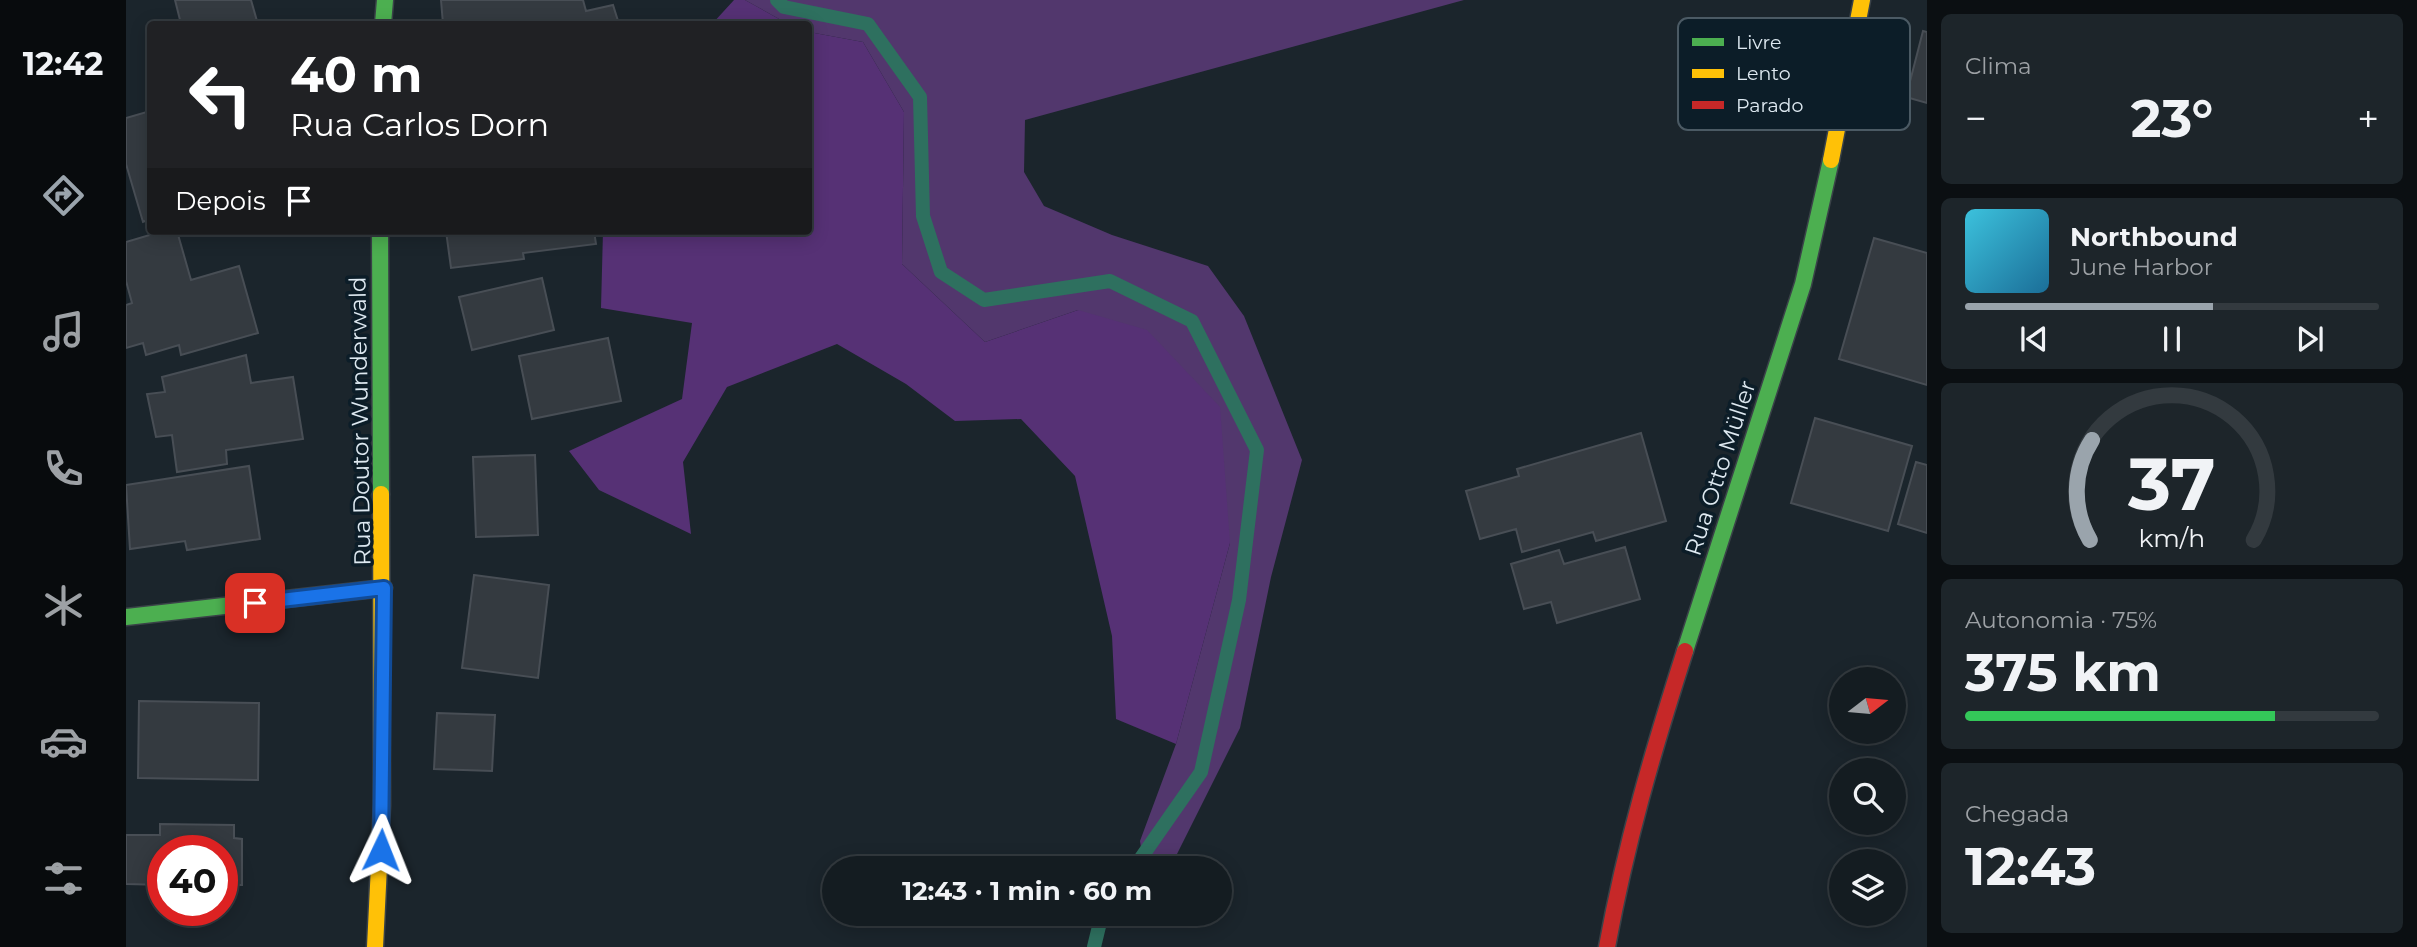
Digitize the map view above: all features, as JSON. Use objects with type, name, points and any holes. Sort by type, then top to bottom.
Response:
[{"type":"street","points":[[383,21],[385,0]]},
{"type":"street","name":"Rua Otto Müller","points":[[1859,18],[1862,0]]},
{"type":"street","name":"Rua Otto Müller","points":[[1607,947],[1622,863],[1641,789],[1803,284],[1837,130]]},
{"type":"street","name":"Rua Doutor Wunderwald","points":[[375,947],[382,805],[384,588],[380,235]]},
{"type":"street","points":[[126,617],[384,588]]},
{"type":"shaded area","points":[[734,0],[745,0],[783,21],[715,21]]},
{"type":"shaded area","points":[[745,0],[1464,0],[1025,120],[1024,172],[1044,206],[1112,235],[1208,266],[1244,316],[1302,460],[1271,577],[1240,728],[1176,856],[1142,856],[1140,841],[1176,744],[1230,543],[1078,310],[985,342],[902,264],[904,112],[863,42],[812,33],[812,21],[783,21]]},
{"type":"shaded area","points":[[812,33],[863,42],[904,112],[902,264],[985,342],[1078,310],[1147,330],[1220,407],[1230,543],[1176,744],[1116,719],[1112,636],[1075,476],[1021,419],[955,421],[906,384],[837,344],[727,387],[683,462],[691,534],[599,490],[569,451],[682,399],[692,323],[601,308],[603,235],[812,235]]},
{"type":"building","points":[[175,0],[251,0],[257,21],[180,21]]},
{"type":"building","points":[[441,0],[583,0],[586,11],[613,5],[618,21],[443,21]]},
{"type":"building","points":[[1923,31],[1927,32],[1927,103],[1910,98],[1910,81]]},
{"type":"building","points":[[147,112],[147,220],[143,222],[126,164],[126,118]]},
{"type":"building","points":[[150,235],[178,235],[191,280],[239,266],[258,333],[181,355],[179,345],[146,355],[143,343],[126,348],[126,305],[132,303],[126,281],[126,242]]},
{"type":"building","points":[[447,235],[595,235],[596,244],[523,253],[524,259],[451,268]]},
{"type":"building","points":[[1874,238],[1927,253],[1927,385],[1839,359]]},
{"type":"building","points":[[542,278],[554,330],[472,350],[459,297]]},
{"type":"building","points":[[608,338],[621,401],[532,419],[519,356]]},
{"type":"building","points":[[246,355],[251,383],[293,377],[303,439],[226,450],[227,464],[177,472],[172,435],[156,437],[147,394],[165,392],[162,377]]},
{"type":"building","points":[[1815,418],[1912,446],[1888,531],[1791,503]]},
{"type":"building","points":[[1641,433],[1666,521],[1596,541],[1593,532],[1522,552],[1516,529],[1480,539],[1466,491],[1519,476],[1517,469]]},
{"type":"building","points":[[535,455],[538,535],[476,537],[473,457]]},
{"type":"building","points":[[1916,462],[1927,465],[1927,533],[1898,524]]},
{"type":"building","points":[[249,466],[260,539],[187,550],[185,541],[130,549],[126,485]]},
{"type":"building","points":[[1625,547],[1640,599],[1557,623],[1551,602],[1524,609],[1511,564],[1559,550],[1564,564]]},
{"type":"building","points":[[474,575],[549,585],[538,678],[462,668]]},
{"type":"building","points":[[139,701],[259,703],[258,780],[138,778]]},
{"type":"building","points":[[437,713],[495,715],[492,771],[434,769]]},
{"type":"building","points":[[160,824],[234,825],[234,835],[160,835]]},
{"type":"building","points":[[126,835],[147,835],[147,885],[126,884]]},
{"type":"building","points":[[238,838],[242,839],[242,885],[238,885]]},
{"type":"waterway","points":[[777,0],[784,7],[868,24],[920,97],[923,216],[941,272],[984,300],[1110,281],[1192,321],[1257,450],[1239,600],[1201,772],[1142,856]]},
{"type":"waterway","points":[[1094,947],[1099,926]]},
{"type":"traffic: fast","points":[[383,21],[385,0]]},
{"type":"traffic: fast","points":[[1685,651],[1803,284],[1831,160]]},
{"type":"traffic: fast","points":[[380,235],[381,494]]},
{"type":"traffic: fast","points":[[126,617],[384,588]]},
{"type":"traffic: slow","points":[[1859,18],[1862,0]]},
{"type":"traffic: slow","points":[[1831,160],[1837,130]]},
{"type":"traffic: slow","points":[[375,947],[382,805],[381,494]]},
{"type":"traffic: jam","points":[[1607,947],[1641,798],[1685,651]]},
{"type":"route","points":[[255,603],[384,588],[381,850]]}]
